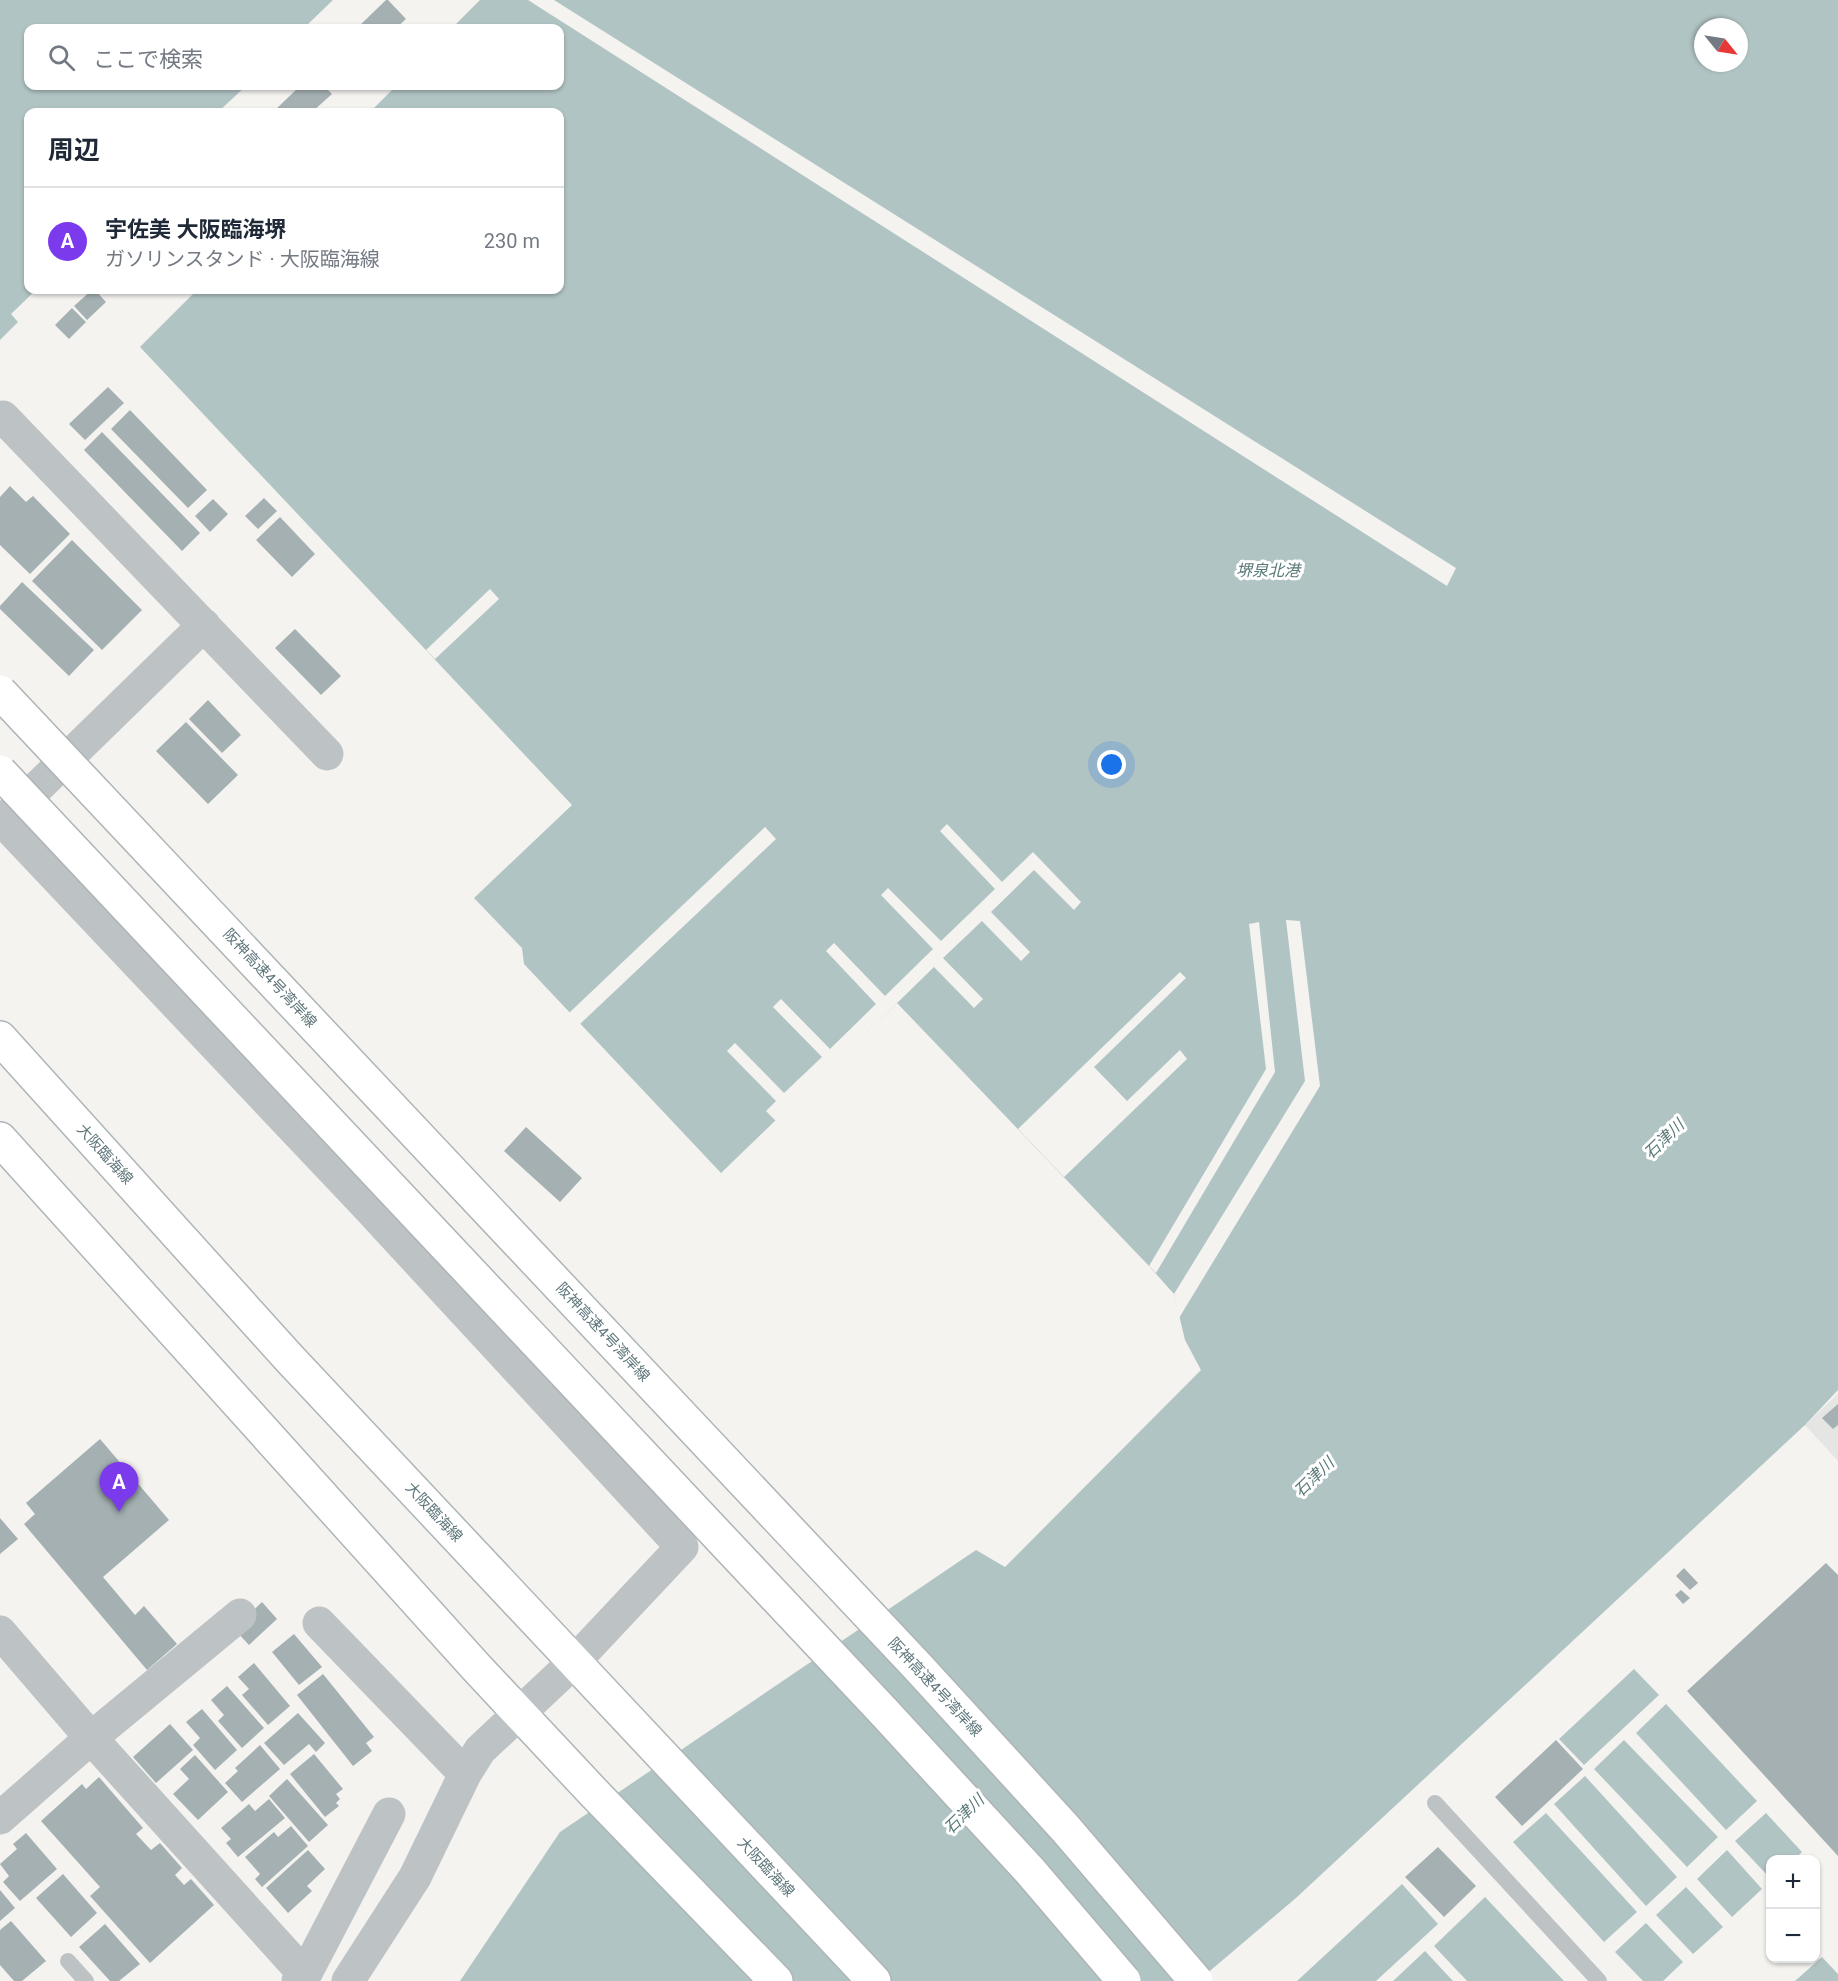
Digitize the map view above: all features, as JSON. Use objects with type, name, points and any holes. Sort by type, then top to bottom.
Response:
[{"type":"main road","name":"阪神高速4号湾岸線","points":[[0,692],[926,1676],[1065,1828],[1196,1981]]},
{"type":"main road","points":[[0,772],[884,1712],[1031,1872],[1124,1981]]},
{"type":"main road","name":"大阪臨海線","points":[[0,1038],[289,1358],[874,1981]]},
{"type":"main road","points":[[0,1139],[519,1713],[776,1981]]},
{"type":"street","points":[[0,420],[3,417],[327,754]]},
{"type":"street","points":[[204,625],[2,819],[365,1204],[682,1547],[574,1662],[480,1750],[465,1773],[415,1877],[348,1981]]},
{"type":"street","points":[[0,1818],[91,1738],[240,1615]]},
{"type":"street","points":[[319,1623],[465,1773]]},
{"type":"street","points":[[0,1632],[302,1978],[389,1814]]},
{"type":"lane","points":[[1435,1803],[1599,1981]]},
{"type":"lane","points":[[68,1961],[86,1981]]},
{"type":"shaded area","points":[[1838,1394],[1838,1461],[1805,1425]]},
{"type":"water","points":[[0,0],[333,0],[308,24],[24,24],[24,90],[242,90],[222,108],[24,108],[24,294],[32,294],[11,314],[18,322],[0,340]]},
{"type":"water","name":"堺泉北港","points":[[480,0],[1838,0],[1838,1390],[1805,1425],[1296,1898],[1198,1981],[460,1981],[560,1832],[976,1550],[1005,1567],[1201,1370],[1185,1340],[1174,1294],[897,1003],[721,1173],[524,964],[522,948],[474,898],[572,805],[140,347],[193,294],[564,294],[564,108],[374,108],[392,90],[564,90],[564,24],[456,24]]},
{"type":"water","points":[[1634,1669],[1659,1695],[1584,1765],[1559,1739]]},
{"type":"water","points":[[1666,1704],[1757,1801],[1726,1830],[1636,1733]]},
{"type":"water","points":[[1624,1740],[1718,1837],[1687,1867],[1594,1769]]},
{"type":"water","points":[[1585,1776],[1677,1877],[1646,1906],[1554,1804]]},
{"type":"water","points":[[1546,1813],[1637,1912],[1604,1942],[1513,1842]]},
{"type":"water","points":[[1766,1813],[1802,1852],[1799,1855],[1766,1855],[1766,1874],[1735,1841]]},
{"type":"water","points":[[1727,1850],[1762,1889],[1732,1917],[1697,1879]]},
{"type":"water","points":[[1402,1884],[1438,1924],[1376,1981],[1297,1981]]},
{"type":"water","points":[[1686,1887],[1723,1927],[1693,1954],[1656,1915]]},
{"type":"water","points":[[1485,1897],[1564,1981],[1467,1981],[1434,1946]]},
{"type":"water","points":[[1646,1923],[1683,1962],[1663,1981],[1643,1981],[1615,1952]]},
{"type":"water","points":[[1425,1951],[1453,1981],[1393,1981]]},
{"type":"water","points":[[1822,1957],[1838,1974],[1838,1981],[1795,1981],[1815,1963],[1820,1963]]},
{"type":"pier","points":[[528,0],[554,0],[1456,568],[1447,586]]},
{"type":"pier","points":[[490,589],[499,599],[435,659],[426,650]]},
{"type":"pier","points":[[947,824],[1002,882],[1033,852],[1081,902],[1074,910],[1034,870],[991,912],[1030,952],[1021,961],[982,921],[943,958],[983,999],[974,1008],[934,967],[776,1121],[766,1111],[776,1101],[727,1051],[735,1043],[784,1093],[822,1057],[773,1007],[781,999],[830,1049],[876,1004],[826,951],[834,943],[885,996],[933,949],[881,895],[888,888],[941,941],[995,889],[940,831]]},
{"type":"pier","points":[[765,827],[776,839],[580,1024],[569,1013]]},
{"type":"pier","points":[[1286,920],[1300,921],[1320,1086],[1179,1318],[1174,1294],[1305,1081]]},
{"type":"pier","points":[[1259,922],[1275,1072],[1156,1273],[1149,1266],[1266,1069],[1249,924]]},
{"type":"pier","points":[[1180,972],[1186,978],[1094,1067],[1127,1101],[1180,1050],[1187,1059],[1064,1177],[1018,1129]]},
{"type":"building","points":[[386,0],[406,19],[400,24],[361,24]]},
{"type":"building","points":[[296,90],[328,90],[332,94],[316,108],[277,108]]},
{"type":"building","points":[[88,294],[99,294],[106,302],[87,320],[74,306]]},
{"type":"building","points":[[72,308],[86,322],[69,339],[55,325]]},
{"type":"building","points":[[108,387],[124,403],[85,440],[69,424]]},
{"type":"building","points":[[130,410],[207,490],[188,508],[111,429]]},
{"type":"building","points":[[102,432],[200,533],[182,551],[84,450]]},
{"type":"building","points":[[10,486],[26,502],[33,496],[70,534],[30,574],[0,545],[0,497]]},
{"type":"building","points":[[264,498],[277,511],[258,529],[245,516]]},
{"type":"building","points":[[213,499],[228,514],[210,532],[195,516]]},
{"type":"building","points":[[280,517],[315,554],[292,577],[256,540]]},
{"type":"building","points":[[72,540],[142,610],[102,650],[32,581]]},
{"type":"building","points":[[22,582],[94,650],[69,676],[0,609],[0,606]]},
{"type":"building","points":[[295,629],[341,676],[321,695],[275,648]]},
{"type":"building","points":[[208,700],[241,735],[222,753],[189,719]]},
{"type":"building","points":[[186,722],[238,775],[208,804],[156,751]]},
{"type":"building","points":[[526,1127],[582,1178],[560,1202],[504,1151]]},
{"type":"building","points":[[1838,1404],[1838,1425],[1833,1429],[1822,1418]]},
{"type":"building","points":[[100,1439],[169,1520],[103,1577],[135,1615],[144,1606],[177,1644],[147,1670],[24,1524],[35,1514],[26,1503]]},
{"type":"building","points":[[0,1518],[18,1539],[0,1554]]},
{"type":"building","points":[[1826,1563],[1838,1575],[1838,1856],[1687,1691]]},
{"type":"building","points":[[1684,1568],[1698,1583],[1690,1590],[1676,1576]]},
{"type":"building","points":[[1681,1590],[1690,1598],[1683,1604],[1675,1595]]},
{"type":"building","points":[[262,1602],[277,1619],[249,1645],[234,1629]]},
{"type":"building","points":[[294,1634],[322,1667],[299,1685],[272,1652]]},
{"type":"building","points":[[254,1663],[290,1706],[268,1725],[242,1695],[249,1689],[238,1677]]},
{"type":"building","points":[[323,1674],[374,1737],[366,1743],[372,1751],[353,1766],[297,1695]]},
{"type":"building","points":[[227,1686],[264,1728],[242,1748],[218,1721],[224,1715],[211,1700]]},
{"type":"building","points":[[202,1709],[237,1750],[215,1770],[193,1745],[200,1738],[186,1722]]},
{"type":"building","points":[[298,1713],[325,1743],[316,1752],[309,1744],[284,1765],[264,1743]]},
{"type":"building","points":[[170,1724],[193,1750],[156,1783],[133,1757]]},
{"type":"building","points":[[1556,1740],[1583,1769],[1522,1826],[1495,1797]]},
{"type":"building","points":[[260,1745],[280,1769],[242,1802],[225,1783],[238,1771],[235,1768]]},
{"type":"building","points":[[314,1754],[343,1789],[336,1794],[340,1799],[336,1803],[339,1806],[325,1817],[290,1774]]},
{"type":"building","points":[[195,1755],[228,1792],[198,1820],[173,1794],[189,1779],[180,1769]]},
{"type":"building","points":[[99,1777],[143,1828],[136,1834],[151,1850],[160,1843],[182,1868],[175,1875],[184,1885],[191,1879],[214,1905],[150,1963],[90,1896],[100,1887],[41,1821],[82,1784],[86,1789]]},
{"type":"building","points":[[287,1779],[328,1825],[309,1842],[269,1796]]},
{"type":"building","points":[[269,1799],[285,1818],[238,1857],[226,1843],[231,1839],[221,1828],[249,1804],[255,1811]]},
{"type":"building","points":[[291,1826],[308,1846],[262,1887],[255,1879],[260,1874],[245,1857],[274,1832],[278,1837]]},
{"type":"building","points":[[26,1833],[57,1869],[20,1901],[3,1882],[9,1876],[0,1864],[17,1849],[13,1844]]},
{"type":"building","points":[[1438,1847],[1476,1886],[1444,1917],[1405,1877]]},
{"type":"building","points":[[308,1850],[325,1869],[307,1886],[312,1891],[288,1913],[266,1888]]},
{"type":"building","points":[[63,1874],[97,1913],[71,1937],[36,1898]]},
{"type":"building","points":[[0,1890],[15,1908],[0,1921]]},
{"type":"building","points":[[11,1921],[46,1961],[22,1981],[14,1981],[0,1965],[0,1930]]},
{"type":"building","points":[[105,1924],[140,1964],[119,1981],[110,1981],[79,1947]]},
{"type":"place","name":"宇佐美 大阪臨海堺","points":[[119,1512]]},
{"type":"water label","name":"石津川","points":[[1664,1139]]},
{"type":"water label","name":"石津川","points":[[1314,1477]]},
{"type":"water label","name":"石津川","points":[[964,1814]]}]
